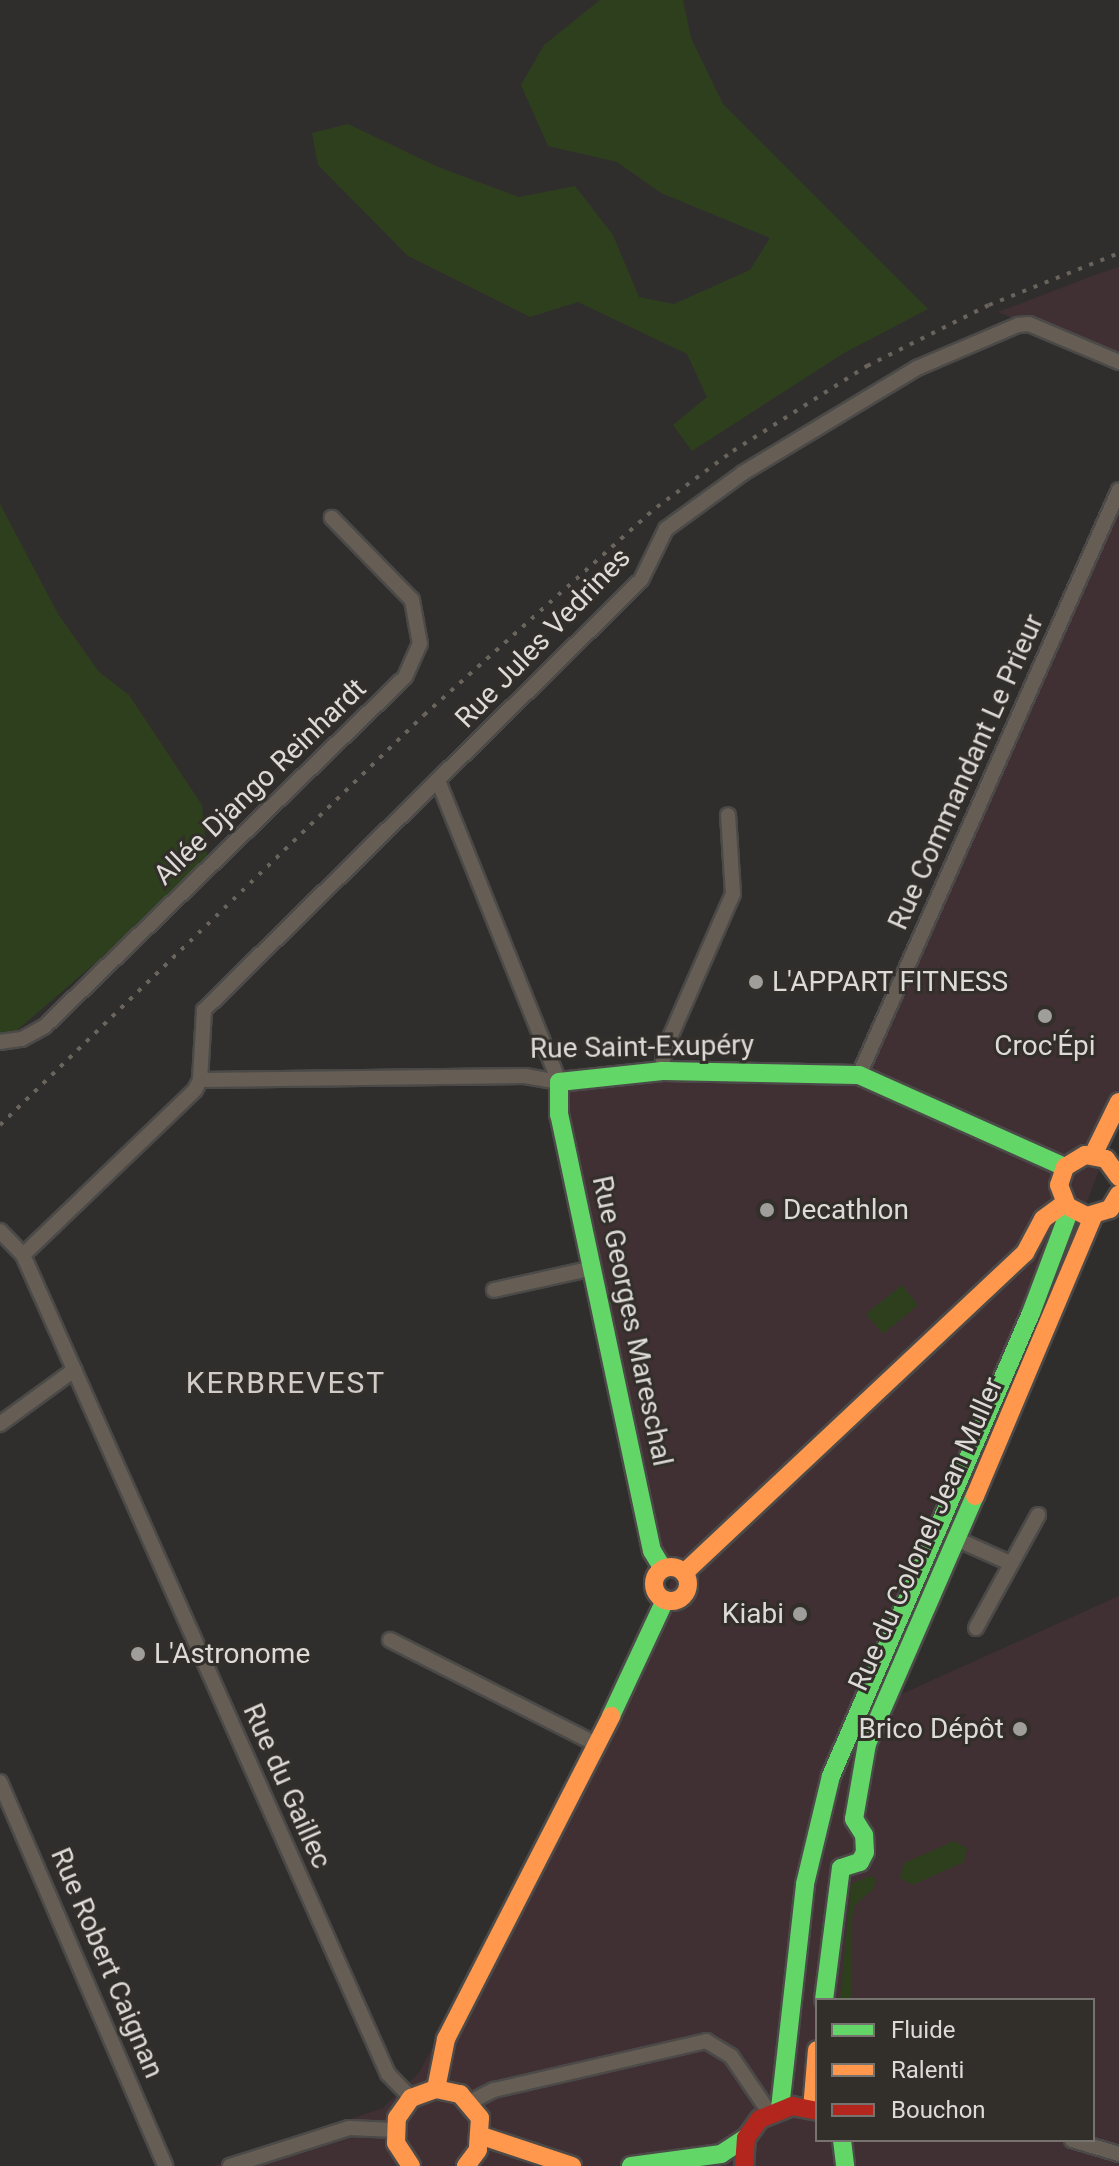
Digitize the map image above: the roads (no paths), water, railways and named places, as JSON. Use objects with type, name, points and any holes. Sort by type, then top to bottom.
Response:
[{"type":"main road","name":"Rue Saint-Exupéry","points":[[559,1082],[662,1071],[859,1075],[1065,1167]]},
{"type":"main road","name":"Rue Georges Mareschal","points":[[559,1082],[559,1115],[652,1551],[663,1569]]},
{"type":"main road","points":[[1093,1155],[1119,1102]]},
{"type":"main road","points":[[1118,1170],[1093,1155],[1077,1157],[1065,1167],[1059,1185],[1068,1206],[1093,1216],[1110,1209],[1119,1194]]},
{"type":"main road","points":[[436,2089],[446,2039],[596,1744],[665,1600],[685,1594],[684,1573],[1025,1253],[1043,1219],[1068,1206]]},
{"type":"main road","name":"Rue du Colonel Jean Muller","points":[[775,2110],[812,1849],[852,1717],[1031,1313],[1068,1206]]},
{"type":"main road","name":"Rue du Colonel Jean Muller","points":[[841,1868],[860,1862],[865,1852],[864,1835],[854,1819],[867,1744],[954,1538],[1092,1228],[1093,1216]]},
{"type":"main road","points":[[665,1600],[654,1588],[663,1569],[684,1573]]},
{"type":"main road","points":[[812,1849],[817,1859],[841,1868],[824,1998]]},
{"type":"main road","points":[[411,2166],[396,2143],[395,2130],[411,2098],[436,2089],[470,2102],[482,2136],[466,2166]]},
{"type":"main road","points":[[631,2166],[721,2154],[746,2138],[775,2110],[814,2110],[815,2090]]},
{"type":"main road","points":[[482,2136],[572,2166]]},
{"type":"main road","points":[[744,2166],[746,2138]]},
{"type":"main road","points":[[842,2142],[845,2166]]},
{"type":"street","name":"Rue Jules Vedrines","points":[[200,1080],[204,1010],[439,783],[641,580],[666,529],[743,473],[917,368],[1018,325],[1029,324],[1119,362]]},
{"type":"street","name":"Rue Commandant Le Prieur","points":[[859,1075],[1119,490]]},
{"type":"street","name":"Allée Django Reinhardt","points":[[0,1042],[22,1039],[45,1026],[405,677],[420,644],[412,600],[332,518]]},
{"type":"street","points":[[439,783],[559,1082]]},
{"type":"street","points":[[662,1071],[664,1051],[733,894],[728,815]]},
{"type":"street","name":"Rue Saint-Exupéry","points":[[200,1080],[525,1076],[559,1082]]},
{"type":"street","points":[[23,1255],[200,1080]]},
{"type":"street","name":"Rue du Gaillec","points":[[0,1231],[23,1255],[382,2061],[411,2098]]},
{"type":"street","points":[[494,1290],[593,1268]]},
{"type":"street","points":[[0,1424],[74,1370]]},
{"type":"street","points":[[976,1628],[1010,1563],[1023,1550],[1038,1515]]},
{"type":"street","points":[[954,1538],[1010,1563]]},
{"type":"street","points":[[390,1640],[596,1744]]},
{"type":"street","name":"Rue Robert Caignan","points":[[0,1782],[165,2166]]},
{"type":"street","points":[[470,2102],[494,2090],[706,2041],[731,2056],[775,2110]]},
{"type":"street","points":[[230,2166],[349,2128],[395,2130]]},
{"type":"street","points":[[1079,2142],[1119,2154]]},
{"type":"railway","points":[[0,1125],[424,715],[657,507],[733,451],[867,366],[989,305],[1119,253]]},
{"type":"place","name":"L'APPART FITNESS","points":[[756,982]]},
{"type":"place","name":"Croc'Épi","points":[[1045,1016]]},
{"type":"place","name":"Decathlon","points":[[767,1210]]},
{"type":"place","name":"Kiabi","points":[[800,1614]]},
{"type":"place","name":"L'Astronome","points":[[138,1654]]},
{"type":"place","name":"Brico Dépôt","points":[[1020,1729]]},
{"type":"district","name":"KERBREVEST","points":[[286,1383]]}]
